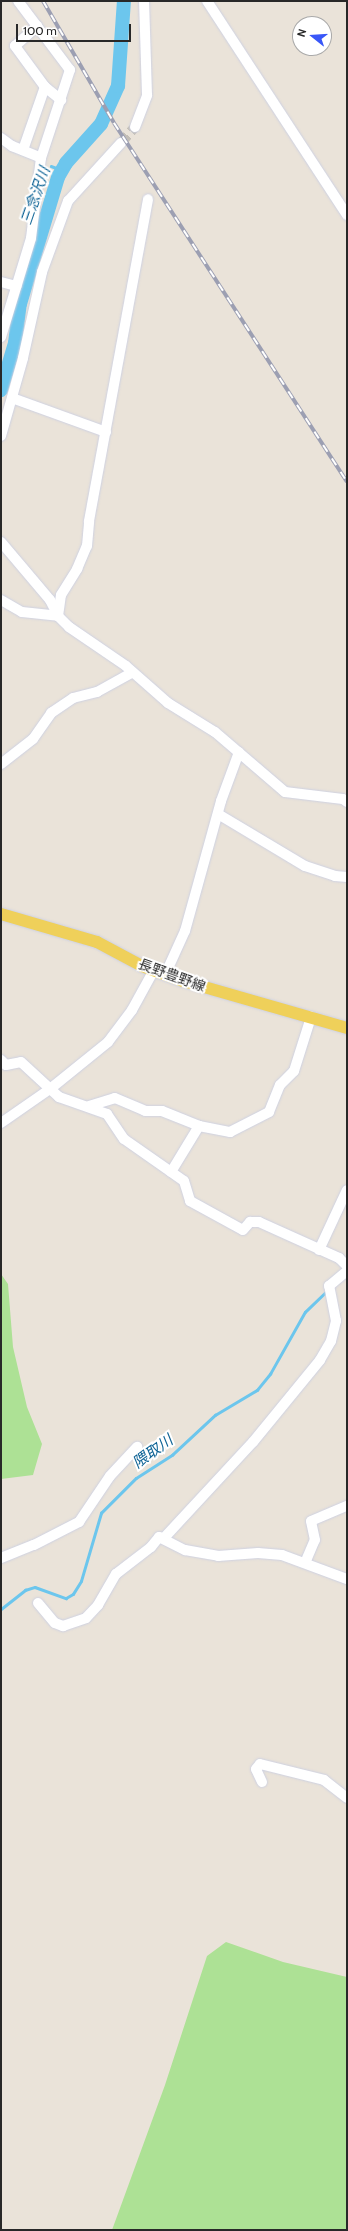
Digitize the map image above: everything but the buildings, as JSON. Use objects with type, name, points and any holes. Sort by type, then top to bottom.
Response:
[{"type":"main road","name":"長野豊野線","points":[[1,914],[97,942],[166,975],[347,1028]]},
{"type":"street","points":[[1,337],[31,238],[41,158],[70,70],[18,1]]},
{"type":"street","points":[[135,127],[147,95],[144,1]]},
{"type":"street","points":[[207,1],[347,215]]},
{"type":"street","points":[[37,26],[15,46],[45,87],[61,100]]},
{"type":"street","points":[[23,150],[45,87]]},
{"type":"street","points":[[1,138],[41,158]]},
{"type":"street","points":[[1,436],[12,398],[42,272],[68,201],[121,143]]},
{"type":"street","points":[[58,616],[60,595],[77,569],[87,546],[89,520],[148,199]]},
{"type":"street","points":[[1,282],[16,286]]},
{"type":"street","points":[[12,398],[106,432]]},
{"type":"street","points":[[1,542],[50,600],[58,616],[69,627],[98,645],[168,703],[215,732],[285,792],[343,799],[347,802]]},
{"type":"street","points":[[1,600],[22,612],[58,616]]},
{"type":"street","points":[[1,764],[33,739],[51,713],[73,698],[97,692],[131,673]]},
{"type":"street","points":[[166,975],[185,931],[218,814],[239,752]]},
{"type":"street","points":[[218,814],[305,866],[335,876],[347,877]]},
{"type":"street","points":[[1,1123],[50,1090],[108,1042],[132,1010],[154,970]]},
{"type":"street","points":[[89,1106],[115,1098],[145,1111],[162,1111],[199,1126],[230,1132],[269,1112],[280,1085],[294,1071],[311,1018]]},
{"type":"street","points":[[1,1060],[6,1065],[21,1062],[59,1097],[89,1106],[107,1114],[124,1139],[184,1181],[190,1201],[243,1230],[250,1222],[259,1222],[339,1258],[347,1266]]},
{"type":"street","points":[[171,1172],[199,1126]]},
{"type":"street","points":[[319,1250],[347,1190]]},
{"type":"street","points":[[164,1538],[253,1442],[320,1360],[331,1341],[336,1321],[329,1286],[347,1271]]},
{"type":"street","points":[[1,1558],[34,1545],[79,1522],[110,1476],[137,1447]]},
{"type":"street","points":[[304,1563],[315,1540],[311,1522],[319,1516],[347,1506]]},
{"type":"street","points":[[38,1603],[55,1623],[63,1626],[86,1618],[98,1605],[116,1574],[151,1547],[159,1537],[164,1538],[174,1546],[185,1550],[218,1556],[274,1554],[304,1563],[347,1579]]},
{"type":"street","points":[[262,1782],[256,1769],[260,1764],[324,1780],[347,1798]]},
{"type":"green space","points":[[1,1274],[8,1284],[13,1347],[27,1407],[42,1444],[33,1475],[1,1479]]},
{"type":"green space","points":[[226,1942],[283,1962],[347,1977],[347,2230],[112,2230],[165,2085],[207,1956]]},
{"type":"waterway","name":"三念沢川","points":[[1,390],[15,343],[20,304],[58,177],[66,163],[101,124],[118,86],[124,1]]},
{"type":"waterway","points":[[51,166],[62,170]]},
{"type":"waterway","name":"隈取川","points":[[1,1609],[25,1590],[35,1587],[66,1598],[73,1594],[81,1581],[101,1513],[136,1478],[172,1455],[215,1415],[257,1390],[270,1374],[305,1312],[327,1291]]},
{"type":"tunnel","points":[[121,143],[135,127]]},
{"type":"railway","points":[[43,1],[114,123],[347,482]]}]
